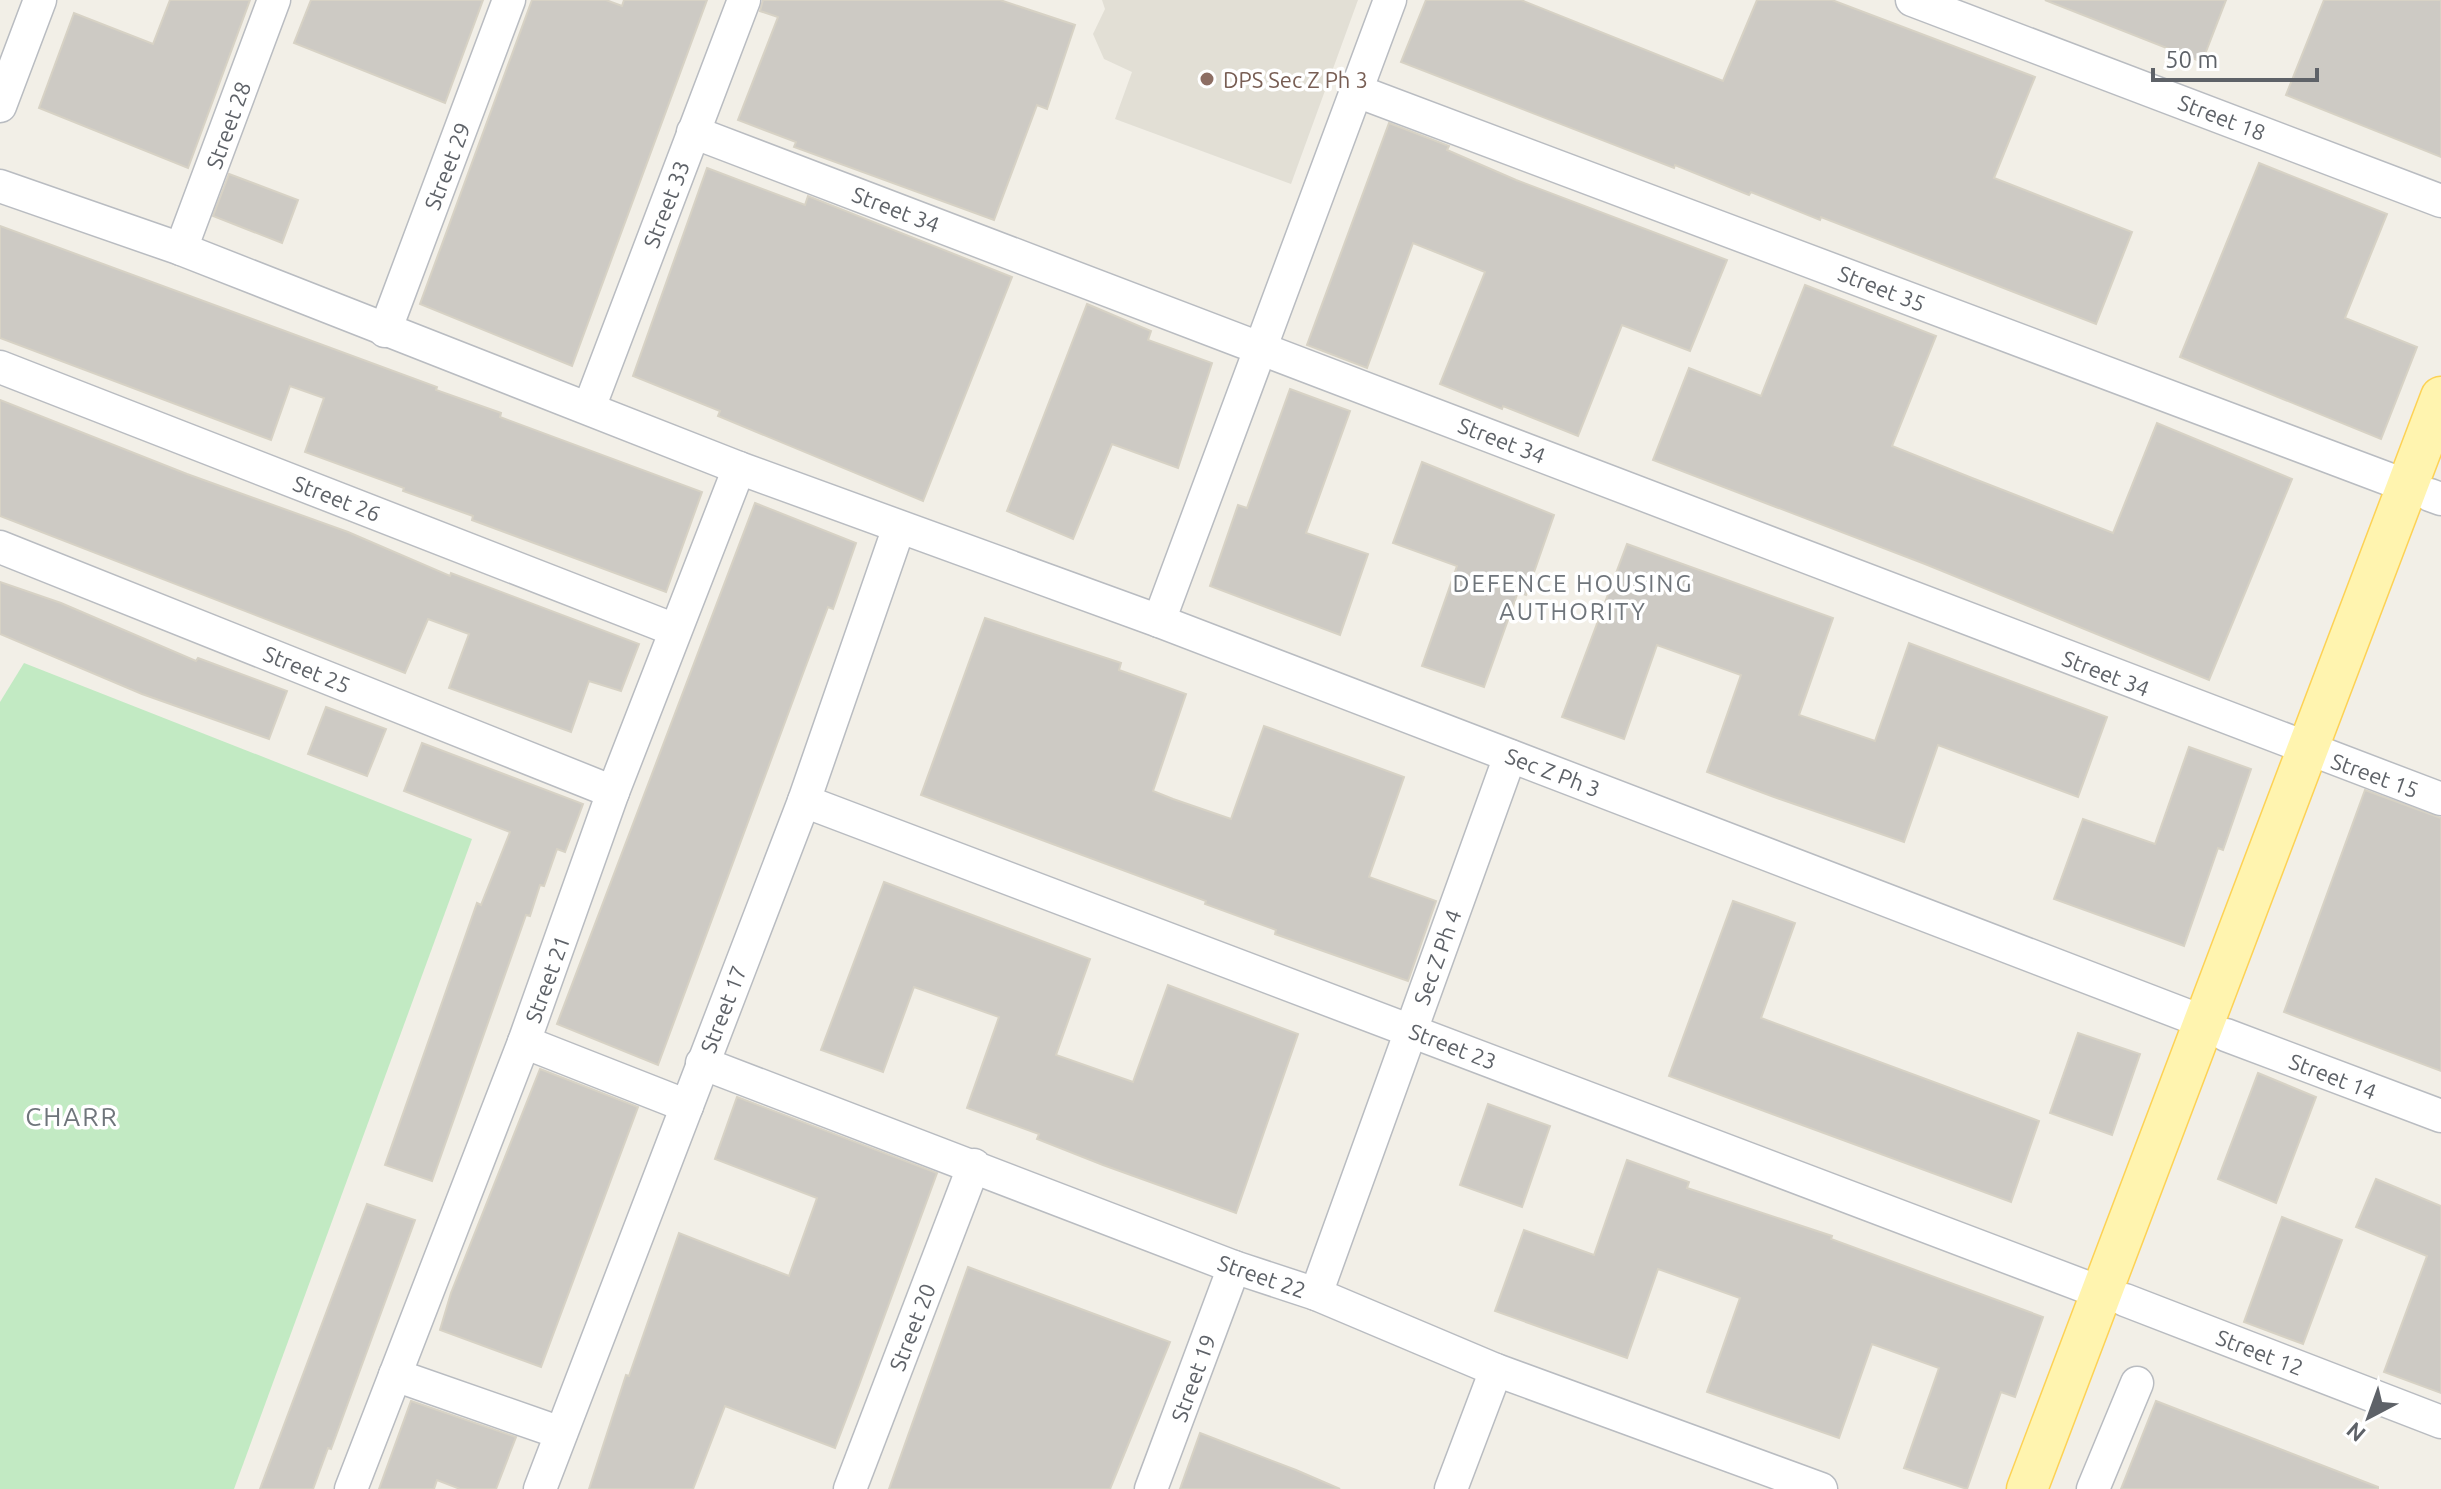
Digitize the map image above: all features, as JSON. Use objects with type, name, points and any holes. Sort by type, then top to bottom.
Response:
[{"type":"main road","points":[[2027,1489],[2113,1297],[2320,755],[2430,487],[2441,397]]},
{"type":"main road","points":[[2054,1489],[2113,1297]]},
{"type":"street","points":[[0,106],[40,0]]},
{"type":"street","name":"Street 28","points":[[181,249],[274,0]]},
{"type":"street","name":"Street 29","points":[[385,331],[509,0]]},
{"type":"street","name":"Street 33","points":[[589,408],[744,0]]},
{"type":"street","points":[[1159,621],[1390,0]]},
{"type":"street","name":"Street 18","points":[[1912,0],[2441,201]]},
{"type":"street","name":"Street 35","points":[[1357,91],[2430,487]]},
{"type":"street","name":"Street 34","points":[[693,132],[2320,755]]},
{"type":"street","name":"Sec Z Ph 3","points":[[0,186],[181,249],[739,468],[1159,621],[2215,1028]]},
{"type":"street","name":"Street 26","points":[[0,367],[675,630]]},
{"type":"street","name":"Street 21","points":[[351,1489],[524,1042],[613,792],[739,468]]},
{"type":"street","name":"Street 17","points":[[540,1489],[804,801],[899,527]]},
{"type":"street","name":"Street 25","points":[[0,547],[613,792]]},
{"type":"street","name":"Street 15","points":[[2320,755],[2441,799]]},
{"type":"street","name":"Sec Z Ph 4","points":[[1316,1294],[1510,756]]},
{"type":"street","name":"Street 23","points":[[804,801],[2113,1297]]},
{"type":"street","name":"Street 14","points":[[2215,1028],[2441,1116]]},
{"type":"street","points":[[524,1042],[687,1106]]},
{"type":"street","name":"Street 22","points":[[702,1063],[1234,1267],[1316,1294],[1496,1370],[1821,1489]]},
{"type":"street","name":"Street 20","points":[[850,1489],[974,1165]]},
{"type":"street","name":"Street 19","points":[[1151,1489],[1234,1267]]},
{"type":"street","name":"Street 12","points":[[2113,1297],[2441,1422]]},
{"type":"street","points":[[1451,1489],[1496,1370]]},
{"type":"street","points":[[395,1375],[561,1433]]},
{"type":"street","points":[[2093,1489],[2137,1383]]},
{"type":"shaded area","points":[[1102,0],[1358,0],[1291,184],[1115,119],[1132,72],[1104,59],[1093,34],[1105,9]]},
{"type":"green space","points":[[24,663],[472,839],[234,1489],[0,1489],[0,702]]},
{"type":"building","points":[[170,0],[250,0],[188,168],[39,108],[74,13],[153,44]]},
{"type":"building","points":[[311,0],[483,0],[445,103],[294,43]]},
{"type":"building","points":[[532,0],[606,0],[622,6],[624,0],[707,0],[572,366],[420,304]]},
{"type":"building","points":[[763,0],[1000,0],[1075,25],[1047,109],[1037,105],[994,220],[794,147],[796,142],[738,120],[778,17],[760,11]]},
{"type":"building","points":[[1426,0],[1521,0],[1723,81],[1757,0],[1832,0],[2035,77],[1994,178],[2132,232],[2096,324],[1821,217],[1820,220],[1751,192],[1749,195],[1675,165],[1674,168],[1401,62]]},
{"type":"building","points":[[2045,0],[2226,0],[2202,62]]},
{"type":"building","points":[[2324,0],[2441,0],[2441,157],[2286,95]]},
{"type":"building","points":[[1389,123],[1449,146],[1447,150],[1516,180],[1727,260],[1690,351],[1622,325],[1578,436],[1503,406],[1502,409],[1440,384],[1485,272],[1413,243],[1367,368],[1307,345]]},
{"type":"building","points":[[2259,163],[2387,214],[2345,318],[2417,347],[2381,439],[2180,357]]},
{"type":"building","points":[[707,168],[805,205],[808,196],[1012,277],[923,501],[718,416],[720,411],[633,376]]},
{"type":"building","points":[[229,174],[298,200],[282,243],[213,216]]},
{"type":"building","points":[[0,226],[437,387],[436,390],[501,413],[500,417],[702,492],[666,592],[472,520],[473,516],[305,452],[324,398],[290,386],[271,440],[0,338]]},
{"type":"building","points":[[1805,285],[1936,336],[1892,446],[1972,478],[2113,533],[2157,423],[2292,479],[2209,680],[1925,564],[1653,460],[1689,368],[1761,396]]},
{"type":"building","points":[[1087,304],[1151,331],[1148,340],[1212,363],[1178,468],[1112,444],[1073,539],[1007,511]]},
{"type":"building","points":[[1290,389],[1350,411],[1306,533],[1368,554],[1340,635],[1210,586],[1238,505],[1247,508]]},
{"type":"building","points":[[0,400],[187,474],[348,532],[450,576],[451,573],[639,644],[621,691],[589,681],[571,732],[449,688],[469,634],[428,619],[405,673],[0,516]]},
{"type":"building","points":[[1422,462],[1554,515],[1526,595],[1518,592],[1484,687],[1422,666],[1457,566],[1393,543]]},
{"type":"building","points":[[755,503],[856,543],[833,609],[828,607],[658,1065],[557,1024]]},
{"type":"building","points":[[1627,544],[1833,618],[1799,715],[1875,741],[1909,643],[2107,717],[2078,797],[1938,745],[1904,842],[1774,797],[1707,772],[1741,675],[1657,645],[1624,739],[1562,717]]},
{"type":"building","points":[[0,582],[61,603],[196,661],[198,658],[287,691],[269,739],[142,694],[0,634]]},
{"type":"building","points":[[985,618],[1121,663],[1119,670],[1186,694],[1153,791],[1173,799],[1231,819],[1264,726],[1404,777],[1369,877],[1436,901],[1408,981],[1275,934],[1276,930],[1205,904],[1206,901],[921,795]]},
{"type":"building","points":[[326,707],[386,729],[367,776],[308,754]]},
{"type":"building","points":[[422,743],[583,804],[565,852],[557,849],[530,916],[526,915],[432,1181],[385,1165],[477,903],[481,905],[510,832],[404,791]]},
{"type":"building","points":[[2189,747],[2251,769],[2223,850],[2218,848],[2184,946],[2054,899],[2083,819],[2155,844]]},
{"type":"building","points":[[2365,790],[2441,818],[2441,1071],[2284,1012]]},
{"type":"building","points":[[884,882],[1090,959],[1056,1055],[1133,1082],[1168,985],[1298,1034],[1236,1213],[1103,1165],[1037,1139],[1039,1134],[967,1108],[999,1017],[914,987],[883,1072],[821,1050]]},
{"type":"building","points":[[1733,901],[1795,923],[1761,1018],[2039,1121],[2011,1202],[1669,1076]]},
{"type":"building","points":[[2078,1033],[2140,1054],[2112,1135],[2050,1113]]},
{"type":"building","points":[[540,1069],[638,1107],[541,1367],[440,1330],[451,1293]]},
{"type":"building","points":[[2258,1073],[2316,1097],[2276,1203],[2218,1179]]},
{"type":"building","points":[[737,1097],[937,1173],[859,1385],[835,1448],[725,1406],[693,1489],[589,1489],[626,1375],[629,1376],[679,1233],[789,1276],[817,1198],[715,1159]]},
{"type":"building","points":[[1488,1104],[1550,1126],[1522,1207],[1460,1185]]},
{"type":"building","points":[[1627,1160],[1689,1182],[1687,1188],[1832,1236],[1831,1239],[2043,1317],[2015,1397],[2001,1392],[1967,1489],[1904,1468],[1939,1368],[1872,1344],[1839,1438],[1707,1392],[1740,1298],[1658,1269],[1627,1358],[1495,1311],[1524,1230],[1594,1255]]},
{"type":"building","points":[[2376,1179],[2441,1206],[2441,1393],[2384,1372],[2427,1256],[2356,1227]]},
{"type":"building","points":[[367,1204],[415,1220],[331,1449],[328,1448],[313,1489],[260,1489]]},
{"type":"building","points":[[2282,1217],[2342,1240],[2303,1344],[2244,1322]]},
{"type":"building","points":[[968,1267],[1170,1342],[1110,1489],[889,1489]]},
{"type":"building","points":[[411,1401],[516,1437],[496,1489],[460,1489],[437,1480],[434,1489],[379,1489]]},
{"type":"building","points":[[2156,1401],[2378,1487],[2378,1489],[2121,1489]]},
{"type":"building","points":[[1200,1433],[1296,1470],[1340,1489],[1180,1489]]},
{"type":"place","name":"DPS Sec Z Ph 3","points":[[1207,79]]},
{"type":"district","name":"DEFENCE HOUSING AUTHORITY","points":[[1573,597]]},
{"type":"district","name":"CHARR","points":[[72,1116]]}]
